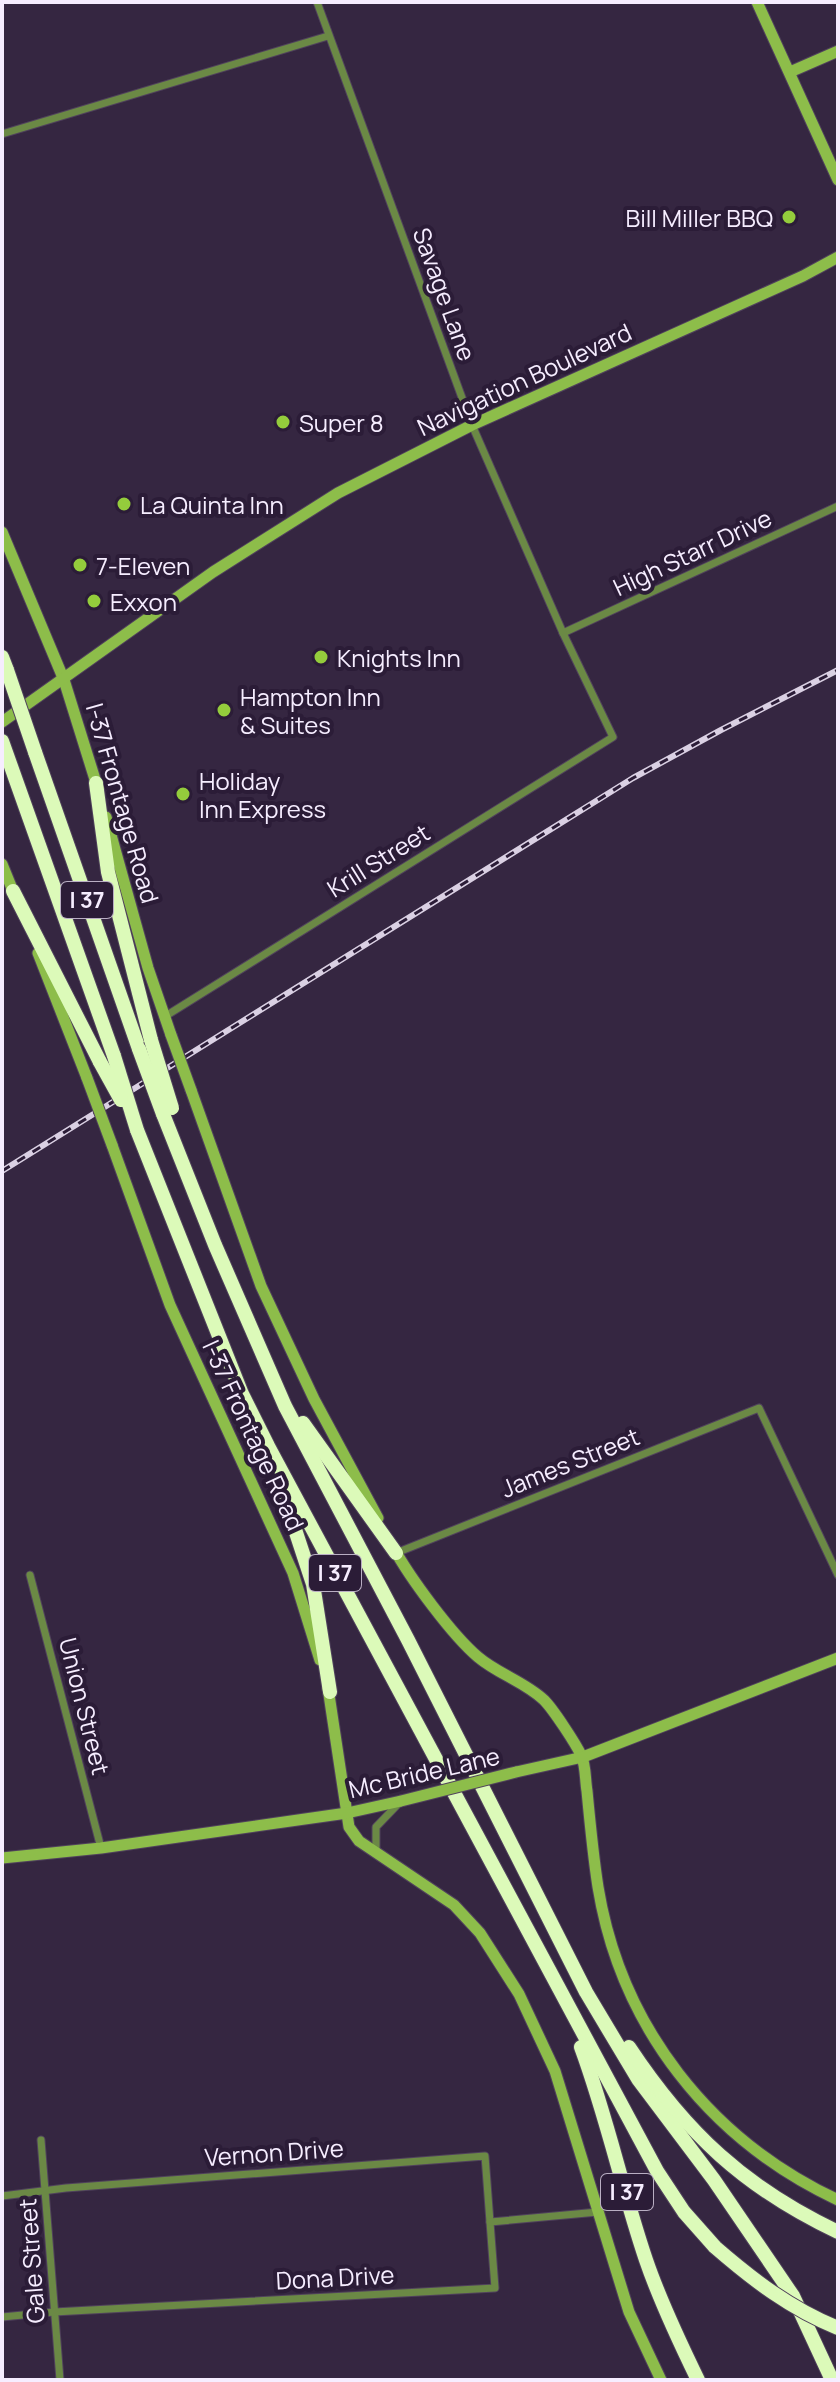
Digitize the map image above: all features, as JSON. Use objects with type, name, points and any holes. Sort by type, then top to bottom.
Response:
[{"type":"highway","name":"I 37","points":[[4,664],[145,1044],[191,1187],[285,1406],[408,1640],[586,1992],[638,2079],[714,2180],[786,2284],[832,2380]]},
{"type":"highway","name":"I 37","points":[[2,741],[107,1059],[242,1394],[564,2001],[599,2094],[646,2261],[698,2380]]},
{"type":"highway","points":[[96,783],[108,872],[145,1044]]},
{"type":"highway","points":[[13,891],[107,1059]]},
{"type":"highway","points":[[237,1297],[308,1431],[396,1553]]},
{"type":"highway","points":[[268,1446],[313,1584],[330,1692]]},
{"type":"highway","points":[[586,1992],[604,2010],[659,2090],[698,2135],[747,2180],[795,2212],[838,2232]]},
{"type":"highway","points":[[564,2001],[657,2171],[684,2212],[715,2247],[763,2288],[819,2321],[838,2328]]},
{"type":"main road","points":[[757,2],[838,180]]},
{"type":"main road","points":[[790,72],[838,51]]},
{"type":"main road","name":"Navigation Boulevard","points":[[2,722],[148,617],[338,493],[472,425],[803,276],[838,257]]},
{"type":"main road","name":"I-37 Frontage Road","points":[[2,532],[64,680],[164,1017],[261,1286],[314,1399],[396,1553],[435,1608],[477,1657],[544,1700],[583,1757],[605,1927],[623,1979],[667,2059],[707,2108],[759,2155],[804,2184],[838,2200]]},
{"type":"main road","name":"I-37 Frontage Road","points":[[2,864],[87,1078],[170,1305],[293,1573],[330,1692],[347,1813],[353,1833],[376,1853],[454,1905],[480,1933],[519,1994],[555,2071],[629,2312],[661,2380]]},
{"type":"main road","name":"Mc Bride Lane","points":[[2,1858],[101,1848],[347,1813],[401,1801],[583,1757],[838,1658]]},
{"type":"street","name":"Savage Lane","points":[[317,2],[472,425],[563,633],[613,737]]},
{"type":"street","points":[[2,134],[328,36]]},
{"type":"street","name":"High Starr Drive","points":[[563,633],[838,506]]},
{"type":"street","name":"Krill Street","points":[[164,1017],[613,737]]},
{"type":"street","name":"James Street","points":[[396,1553],[759,1408],[838,1575]]},
{"type":"street","name":"Union Street","points":[[30,1575],[101,1848]]},
{"type":"street","points":[[376,1853],[376,1827],[401,1801]]},
{"type":"street","name":"Gale Street","points":[[41,2140],[60,2380]]},
{"type":"street","name":"Vernon Drive","points":[[2,2196],[485,2156],[490,2222]]},
{"type":"street","points":[[490,2222],[598,2212]]},
{"type":"street","name":"Dona Drive","points":[[2,2317],[495,2288],[490,2222]]},
{"type":"railway","points":[[2,1171],[633,778],[838,670]]},
{"type":"place","name":"Bill Miller BBQ","points":[[789,217]]},
{"type":"place","name":"Super 8","points":[[283,422]]},
{"type":"place","name":"La Quinta Inn","points":[[124,504]]},
{"type":"place","name":"7-Eleven","points":[[80,565]]},
{"type":"place","name":"Exxon","points":[[94,601]]},
{"type":"place","name":"Knights Inn","points":[[321,657]]},
{"type":"place","name":"Hampton Inn & Suites","points":[[224,710]]},
{"type":"place","name":"Holiday Inn Express","points":[[183,794]]}]
